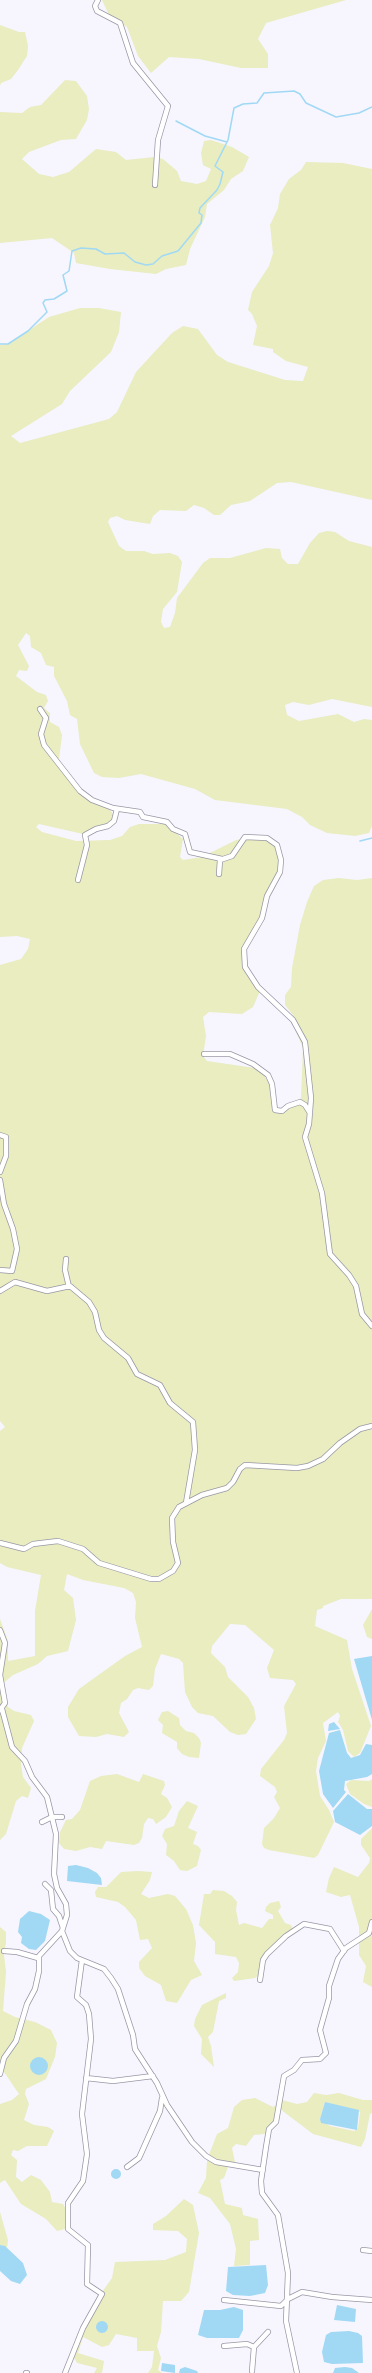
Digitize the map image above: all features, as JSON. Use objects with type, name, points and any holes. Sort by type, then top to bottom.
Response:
[{"type":"street","points":[[98,0],[95,6],[97,11],[120,23],[133,63],[168,106],[158,140],[155,185]]},
{"type":"street","points":[[40,709],[46,718],[41,734],[44,745],[80,791],[92,800],[117,809],[140,812],[143,817],[167,822],[174,829],[185,834],[190,852],[222,858],[232,856],[241,841],[248,836],[267,838],[276,845],[281,866],[279,876],[267,896],[262,918],[244,949],[244,961],[252,980],[290,1015],[305,1042],[310,1090],[310,1114],[305,1137],[322,1193],[330,1254],[349,1275],[356,1286],[362,1314],[372,1326]]},
{"type":"street","points":[[78,880],[87,845],[84,836],[96,829],[108,826],[114,821],[117,809]]},
{"type":"street","points":[[219,874],[218,863],[222,858]]},
{"type":"street","points":[[204,1054],[230,1054],[253,1064],[268,1075],[272,1084],[275,1110],[282,1111],[288,1106],[300,1102],[305,1105],[310,1114]]},
{"type":"street","points":[[0,1135],[6,1137],[6,1156],[0,1172]]},
{"type":"street","points":[[0,1180],[4,1204],[13,1229],[16,1249],[12,1271],[0,1270]]},
{"type":"street","points":[[66,1260],[65,1270],[69,1286]]},
{"type":"street","points":[[0,1291],[15,1282],[47,1292],[69,1286],[75,1289],[92,1306],[101,1334],[128,1358],[134,1371],[142,1377],[160,1385],[170,1403],[193,1422],[195,1450],[186,1502]]},
{"type":"street","points":[[0,1543],[24,1549],[33,1544],[58,1541],[83,1549],[99,1563],[151,1579],[159,1579],[173,1571],[178,1563],[173,1542],[172,1518],[179,1507],[202,1495],[227,1488],[233,1482],[240,1469],[245,1465],[297,1468],[308,1466],[323,1459],[340,1443],[360,1429],[372,1426]]},
{"type":"street","points":[[0,1630],[5,1648],[0,1675],[5,1698],[1,1709],[11,1744],[26,1761],[34,1779],[44,1791],[56,1834],[54,1874],[57,1888],[67,1909],[63,1930],[38,1958],[36,1985],[27,2004],[16,2041],[4,2058],[0,2074]]},
{"type":"street","points":[[42,1822],[52,1817],[62,1817]]},
{"type":"street","points":[[45,1884],[51,1890],[53,1909],[59,1916],[70,1951],[82,1960],[104,1969],[118,1989],[133,2034],[135,2049],[153,2076],[162,2098],[188,2136],[206,2156],[216,2162],[235,2167],[263,2170]]},
{"type":"street","points":[[296,2373],[286,2321],[288,2273],[278,2215],[262,2193],[263,2170],[269,2129],[276,2122],[284,2076],[294,2070],[302,2060],[320,2058],[326,2053],[320,2030],[329,1998],[329,1986],[338,1959],[344,1951],[365,1937],[369,1932],[372,1922]]},
{"type":"street","points":[[260,1980],[264,1957],[286,1936],[304,1924],[330,1929],[344,1951]]},
{"type":"street","points":[[4,1951],[17,1952],[38,1958]]},
{"type":"street","points":[[65,2373],[83,2328],[102,2294],[87,2284],[88,2245],[68,2229],[68,2203],[81,2184],[85,2174],[86,2137],[82,2118],[91,2039],[89,2014],[86,2005],[77,1997],[82,1960]]},
{"type":"street","points":[[86,2078],[113,2081],[153,2076]]},
{"type":"street","points":[[127,2166],[139,2158],[160,2111],[162,2098]]},
{"type":"street","points":[[362,2250],[372,2251]]},
{"type":"street","points":[[224,2300],[281,2306],[288,2299],[302,2292],[332,2297],[372,2300]]},
{"type":"street","points":[[252,2371],[254,2347],[268,2332]]},
{"type":"street","points":[[224,2346],[247,2344],[254,2347]]},
{"type":"green space","points":[[102,0],[346,0],[266,23],[258,39],[268,54],[268,68],[241,68],[199,59],[169,57],[151,73],[138,56],[127,27],[109,15]]},
{"type":"green space","points":[[0,25],[19,32],[25,32],[28,46],[27,56],[18,70],[11,79],[1,83],[0,86]]},
{"type":"green space","points":[[65,80],[76,81],[87,96],[89,109],[87,120],[76,139],[61,140],[29,152],[22,159],[39,174],[53,177],[69,172],[96,149],[116,152],[126,160],[154,157],[163,159],[177,171],[181,181],[197,184],[206,181],[211,169],[203,165],[201,153],[204,141],[211,140],[232,147],[249,157],[243,171],[231,179],[224,190],[207,204],[205,217],[190,249],[186,265],[166,269],[156,274],[110,269],[76,263],[74,253],[52,238],[0,243],[0,112],[22,113],[30,107],[41,105]]},
{"type":"green space","points":[[306,162],[343,163],[372,169],[372,500],[291,482],[277,483],[250,501],[231,505],[220,515],[214,515],[204,508],[194,505],[186,511],[160,510],[153,516],[150,524],[125,520],[117,516],[110,518],[108,522],[119,546],[126,551],[144,551],[153,554],[170,553],[178,556],[182,562],[177,592],[163,609],[161,622],[164,628],[170,627],[175,613],[177,598],[203,563],[210,558],[230,558],[266,548],[280,549],[282,558],[288,564],[298,564],[310,543],[319,533],[327,531],[335,532],[349,541],[372,547],[372,707],[332,699],[309,705],[293,702],[285,705],[287,715],[299,721],[338,714],[354,722],[364,719],[372,720],[372,826],[369,833],[355,836],[327,833],[310,825],[302,817],[287,809],[215,800],[195,789],[141,774],[119,778],[102,777],[94,773],[80,744],[77,719],[70,715],[67,701],[54,676],[54,667],[46,665],[41,653],[31,647],[30,636],[26,633],[18,645],[29,666],[27,671],[19,670],[16,676],[37,692],[46,695],[48,701],[44,708],[50,713],[50,722],[59,727],[62,735],[59,759],[70,782],[111,811],[114,817],[110,824],[83,834],[39,824],[36,827],[42,832],[76,841],[110,840],[122,836],[130,827],[139,824],[166,824],[183,839],[180,857],[183,860],[202,857],[236,840],[248,838],[266,840],[275,846],[279,857],[279,871],[259,920],[247,941],[243,961],[246,974],[260,991],[253,1007],[242,1014],[209,1012],[203,1017],[206,1036],[203,1056],[207,1061],[255,1068],[264,1075],[270,1086],[272,1108],[275,1112],[282,1113],[297,1104],[301,1098],[303,1048],[294,1027],[293,1015],[285,1005],[285,995],[291,987],[292,968],[300,925],[307,902],[314,886],[323,880],[339,878],[357,880],[372,878],[372,1599],[341,1599],[323,1606],[323,1608],[317,1610],[315,1626],[347,1640],[352,1669],[371,1726],[360,1753],[354,1757],[348,1751],[343,1730],[338,1722],[340,1716],[338,1712],[323,1723],[326,1741],[318,1758],[316,1771],[320,1796],[329,1810],[334,1822],[318,1855],[314,1858],[269,1850],[264,1848],[262,1844],[264,1828],[274,1818],[280,1808],[274,1797],[277,1792],[275,1787],[260,1776],[261,1769],[284,1740],[287,1733],[284,1706],[296,1684],[293,1680],[270,1678],[267,1668],[274,1650],[245,1625],[230,1624],[212,1646],[211,1653],[225,1667],[228,1677],[248,1697],[254,1708],[256,1719],[246,1734],[238,1735],[230,1732],[213,1716],[198,1713],[192,1707],[185,1692],[183,1663],[179,1659],[161,1654],[155,1669],[153,1686],[149,1690],[138,1688],[133,1690],[127,1699],[121,1703],[119,1713],[129,1732],[124,1737],[107,1734],[96,1737],[79,1736],[68,1717],[68,1707],[79,1689],[125,1656],[142,1647],[135,1618],[136,1602],[133,1593],[124,1588],[83,1580],[67,1574],[64,1590],[73,1598],[76,1620],[68,1651],[47,1656],[38,1664],[13,1675],[0,1686],[0,1619],[8,1641],[8,1661],[35,1656],[35,1611],[41,1575],[7,1567],[0,1563],[0,1431],[5,1427],[0,1421],[0,965],[21,959],[28,949],[30,939],[17,936],[0,937],[0,345],[8,344],[49,317],[80,308],[99,308],[121,312],[119,332],[111,352],[70,391],[62,404],[11,436],[20,443],[109,419],[117,412],[136,372],[172,333],[183,326],[198,329],[217,355],[228,362],[285,380],[303,381],[308,367],[286,361],[273,352],[273,349],[253,345],[257,326],[252,314],[248,310],[252,292],[269,266],[273,253],[270,225],[278,208],[280,194],[289,179],[301,170]]},
{"type":"green space","points":[[372,1609],[372,1639],[367,1637],[363,1625]]},
{"type":"green space","points":[[0,1688],[8,1707],[14,1711],[31,1715],[34,1721],[22,1748],[21,1764],[23,1777],[31,1788],[28,1798],[22,1796],[16,1801],[6,1834],[0,1840]]},
{"type":"green space","points":[[168,1711],[179,1718],[180,1725],[186,1731],[194,1733],[199,1738],[201,1743],[199,1758],[189,1757],[182,1754],[177,1748],[177,1742],[162,1733],[163,1725],[158,1720],[162,1712]]},
{"type":"green space","points":[[117,1774],[139,1782],[143,1774],[164,1781],[165,1785],[161,1794],[167,1798],[172,1807],[166,1817],[156,1824],[153,1819],[148,1818],[144,1824],[142,1838],[139,1843],[134,1845],[106,1841],[102,1849],[90,1847],[76,1851],[64,1849],[59,1843],[60,1832],[66,1820],[72,1819],[80,1810],[90,1781],[101,1776]]},
{"type":"green space","points":[[372,1779],[372,1807],[364,1804],[350,1794],[346,1784],[351,1780],[369,1781]]},
{"type":"green space","points":[[187,1801],[198,1806],[188,1828],[197,1832],[193,1844],[198,1846],[201,1850],[197,1866],[187,1871],[180,1870],[174,1861],[166,1855],[167,1844],[162,1836],[165,1829],[174,1826],[179,1811]]},
{"type":"green space","points":[[372,1828],[372,1987],[363,1982],[366,1966],[359,1955],[359,1927],[350,1895],[341,1897],[326,1892],[329,1878],[334,1867],[358,1877],[369,1863],[370,1858],[361,1845],[361,1839]]},
{"type":"green space","points":[[121,1872],[152,1872],[150,1880],[141,1894],[149,1898],[168,1894],[175,1896],[186,1909],[193,1925],[196,1943],[194,1961],[202,1975],[191,1980],[177,2003],[166,2001],[161,1985],[145,1976],[139,1968],[139,1962],[152,1948],[148,1939],[140,1940],[136,1920],[125,1907],[118,1902],[96,1897],[95,1892],[98,1887],[106,1887]]},
{"type":"green space","points":[[213,1890],[224,1891],[232,1896],[237,1902],[236,1910],[239,1925],[244,1923],[262,1928],[269,1919],[273,1919],[273,1915],[265,1911],[266,1907],[270,1903],[279,1901],[281,1907],[278,1911],[285,1923],[291,1925],[293,1929],[263,1960],[265,1964],[263,1972],[255,1978],[234,1981],[232,1978],[238,1972],[239,1963],[236,1957],[215,1954],[215,1942],[199,1925],[204,1894],[210,1894]]},
{"type":"green space","points":[[0,1927],[6,1932],[4,1955],[6,1972],[3,2011],[15,2017],[35,2022],[51,2030],[57,2043],[55,2057],[46,2079],[26,2089],[25,2094],[29,2104],[24,2120],[34,2125],[48,2127],[54,2131],[47,2146],[27,2146],[18,2151],[13,2150],[11,2155],[17,2160],[16,2177],[22,2182],[31,2175],[41,2180],[50,2192],[52,2202],[63,2204],[67,2211],[65,2229],[57,2231],[46,2219],[21,2204],[5,2180],[0,2183],[0,2104],[12,2100],[19,2094],[4,2072],[0,2061]]},
{"type":"green space","points":[[226,1993],[226,1998],[219,2001],[213,2032],[208,2037],[214,2067],[201,2054],[202,2039],[194,2026],[195,2019],[202,2005]]},
{"type":"green space","points":[[314,2093],[326,2095],[339,2093],[363,2100],[372,2100],[372,2113],[370,2114],[365,2139],[361,2147],[313,2134],[280,2109],[278,2114],[278,2122],[273,2128],[264,2134],[254,2135],[246,2146],[236,2144],[232,2148],[235,2162],[232,2167],[228,2167],[224,2178],[220,2180],[225,2204],[242,2208],[243,2215],[258,2219],[259,2240],[250,2241],[250,2265],[234,2266],[236,2249],[230,2224],[210,2198],[198,2193],[206,2178],[207,2160],[217,2134],[228,2128],[234,2107],[242,2100],[255,2098],[273,2107],[282,2100],[297,2104],[307,2102]],"holes":[[[325,2102],[360,2112],[358,2128],[354,2131],[330,2126],[320,2119]]]},
{"type":"green space","points":[[184,2199],[193,2205],[199,2233],[189,2292],[181,2301],[163,2301],[161,2332],[157,2346],[161,2358],[158,2370],[162,2373],[148,2373],[152,2367],[154,2351],[137,2351],[137,2338],[116,2334],[109,2345],[102,2347],[83,2337],[78,2353],[104,2361],[102,2373],[94,2373],[97,2368],[77,2363],[71,2353],[100,2295],[112,2278],[115,2262],[165,2260],[186,2252],[187,2239],[178,2231],[153,2230],[153,2224],[166,2216]]},
{"type":"green space","points":[[0,2212],[8,2240],[7,2248],[0,2245]]},
{"type":"water","points":[[372,1656],[372,1720],[354,1659]]},
{"type":"water","points":[[334,1722],[340,1729],[328,1731],[329,1724]]},
{"type":"water","points":[[340,1730],[347,1753],[351,1758],[360,1755],[366,1744],[372,1745],[372,1774],[367,1777],[345,1781],[344,1790],[346,1792],[333,1808],[323,1794],[319,1771],[329,1733]]},
{"type":"water","points":[[348,1794],[367,1809],[372,1809],[372,1826],[360,1835],[335,1822],[333,1811]]},
{"type":"water","points":[[76,1865],[88,1868],[97,1873],[101,1878],[102,1885],[67,1881],[68,1866]]},
{"type":"water","points":[[29,1911],[41,1914],[50,1920],[45,1941],[36,1950],[29,1949],[21,1943],[22,1937],[18,1932],[20,1919]]},
{"type":"water","points":[[39,2057],[45,2060],[48,2066],[45,2072],[39,2075],[33,2072],[30,2066],[33,2060]]},
{"type":"water","points":[[325,2102],[359,2110],[357,2130],[321,2123],[320,2119]]},
{"type":"water","points":[[116,2169],[121,2174],[116,2179],[111,2174]]},
{"type":"water","points":[[0,2245],[5,2246],[23,2263],[27,2275],[20,2284],[11,2281],[0,2271]]},
{"type":"water","points":[[266,2265],[268,2285],[265,2293],[250,2296],[233,2295],[226,2291],[228,2267]]},
{"type":"water","points":[[337,2305],[356,2309],[355,2322],[334,2320]]},
{"type":"water","points":[[234,2307],[243,2310],[243,2330],[239,2338],[207,2338],[198,2335],[204,2310],[220,2310]]},
{"type":"water","points":[[102,2321],[106,2323],[108,2327],[106,2331],[102,2333],[98,2331],[96,2327],[98,2323]]},
{"type":"water","points":[[349,2331],[358,2333],[362,2336],[363,2363],[332,2364],[324,2362],[322,2352],[326,2335],[331,2332]]},
{"type":"water","points":[[162,2363],[175,2365],[175,2373],[161,2371]]},
{"type":"water","points":[[185,2367],[197,2371],[198,2373],[179,2373],[180,2369]]},
{"type":"water","points":[[335,2368],[352,2368],[359,2373],[333,2373]]},
{"type":"waterway","points":[[0,344],[8,344],[28,331],[47,312],[43,303],[45,300],[54,299],[67,291],[63,275],[69,271],[72,251],[81,248],[96,249],[105,254],[124,253],[135,262],[146,265],[153,264],[162,256],[178,251],[201,223],[202,215],[199,213],[200,208],[217,190],[220,184],[223,172],[215,166],[228,140],[234,108],[243,104],[257,103],[264,93],[294,91],[300,94],[306,103],[336,117],[359,113],[372,107]]},
{"type":"waterway","points":[[176,121],[205,136],[227,142]]},
{"type":"waterway","points":[[360,841],[372,838]]}]
